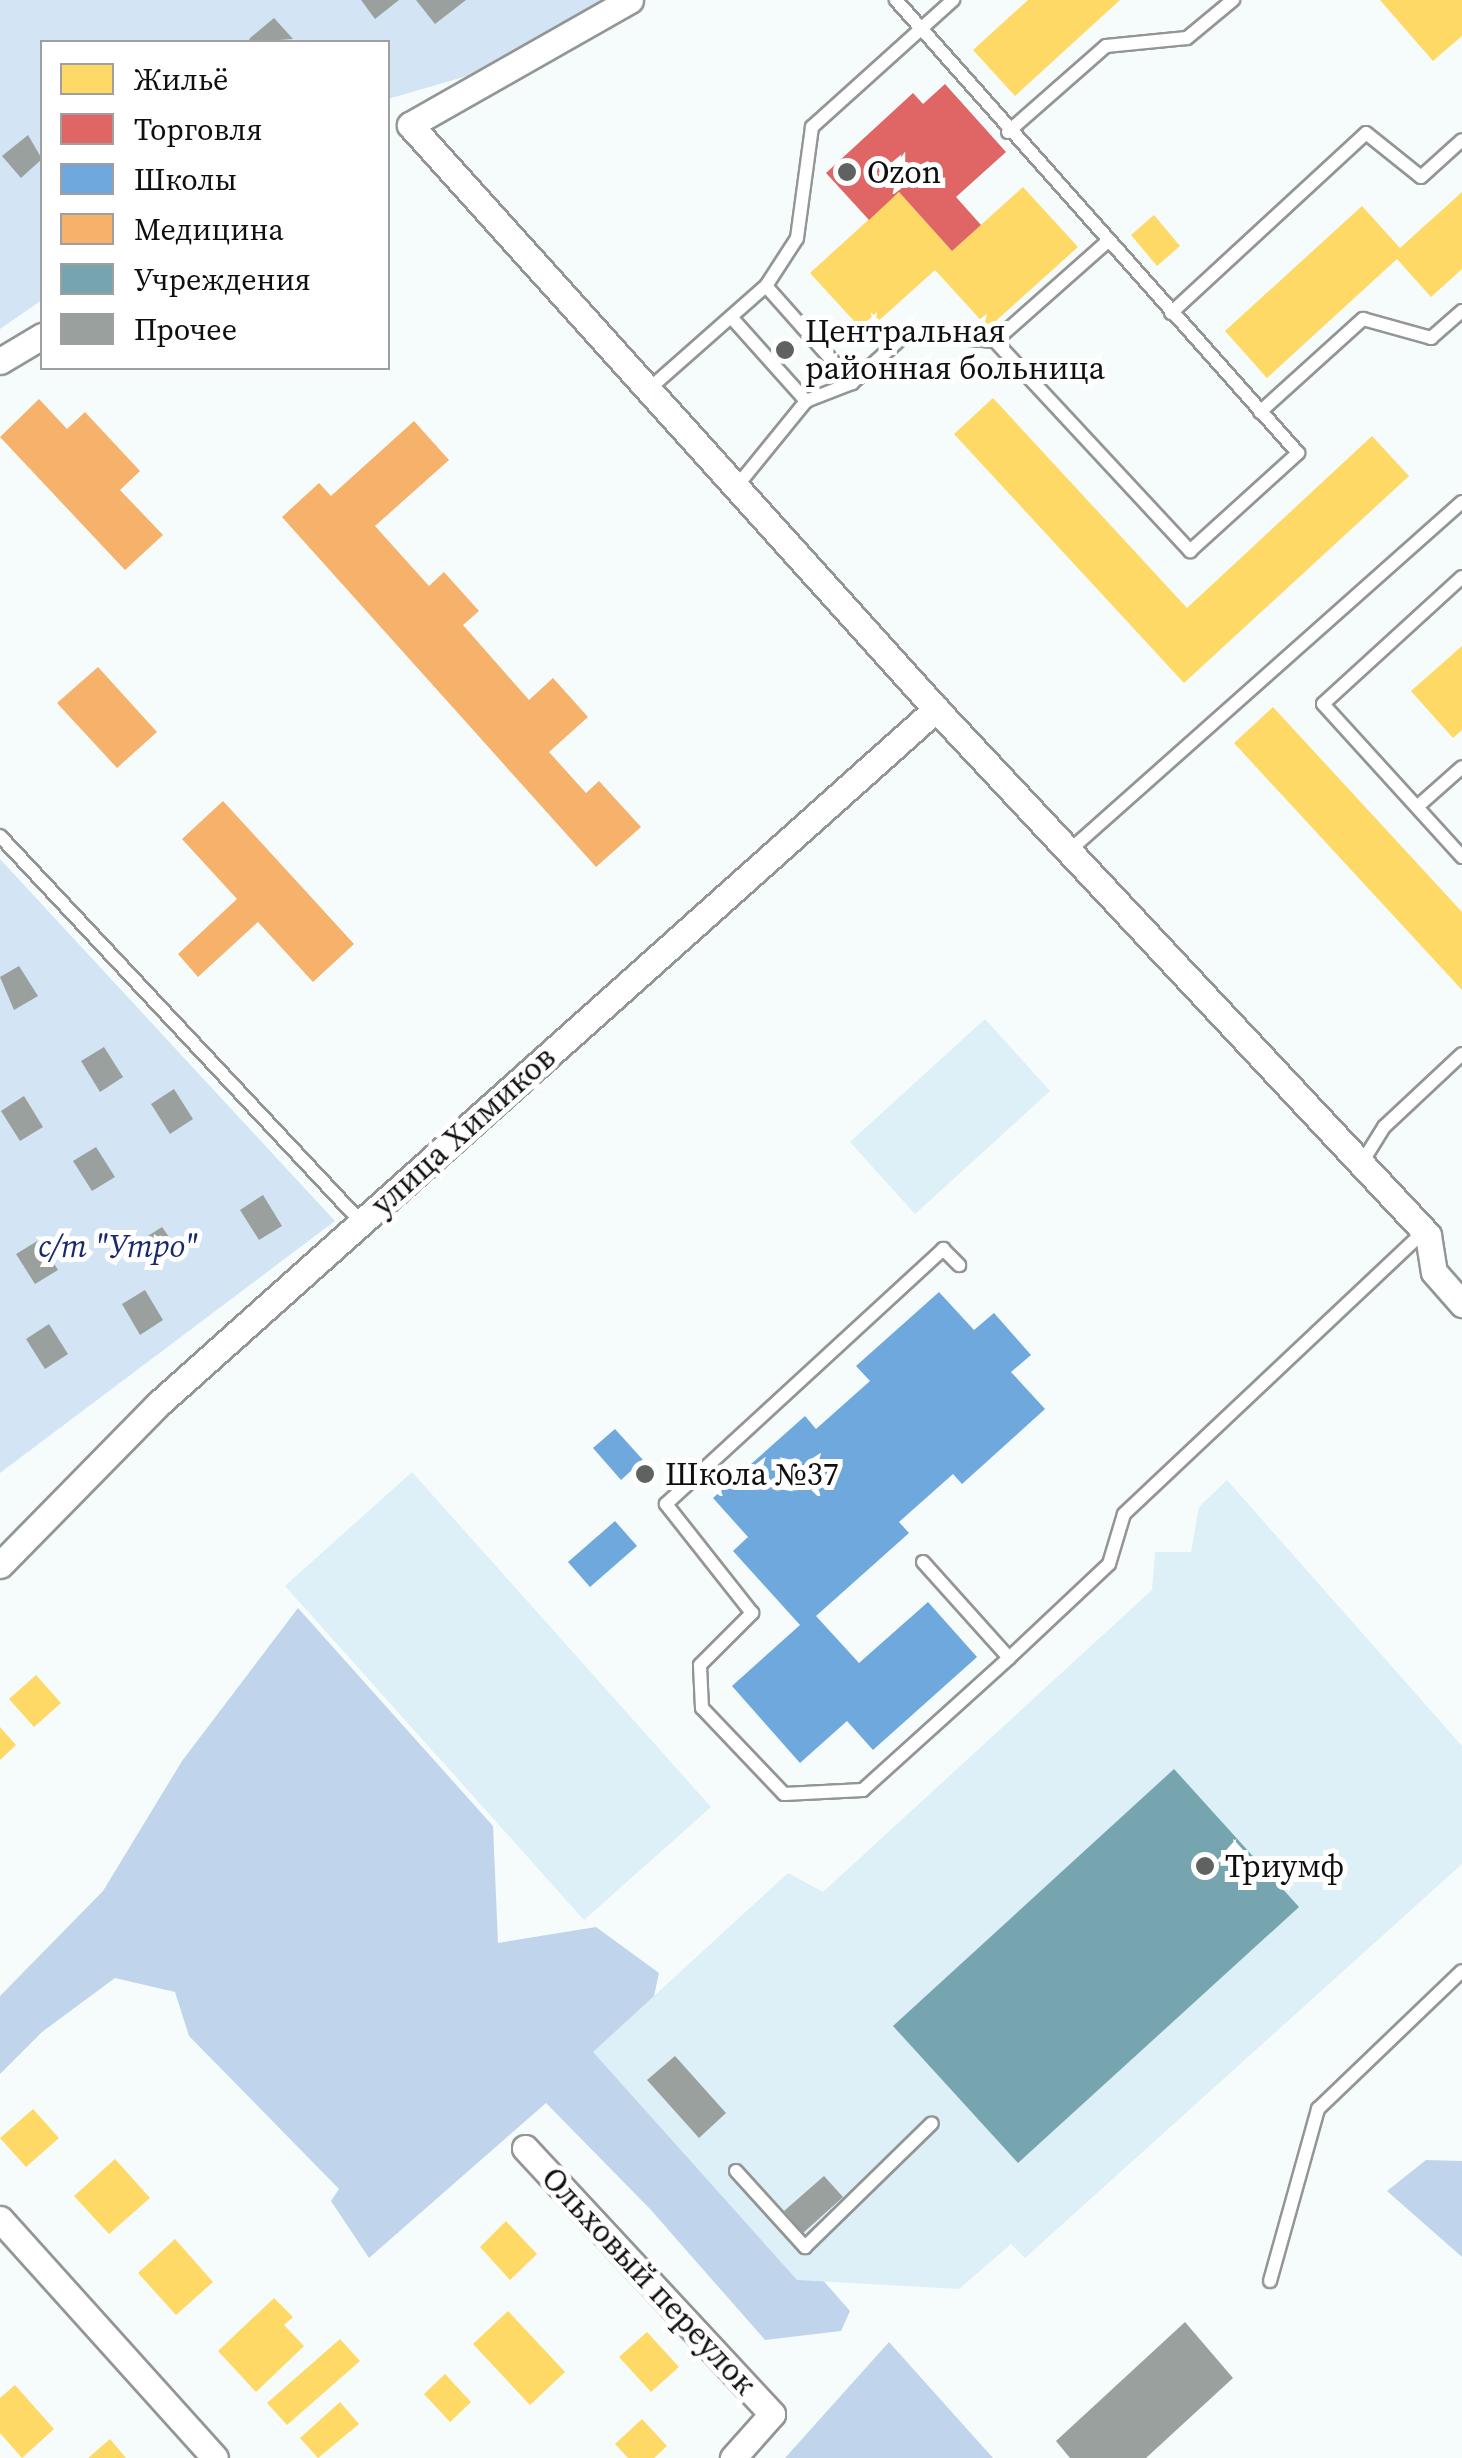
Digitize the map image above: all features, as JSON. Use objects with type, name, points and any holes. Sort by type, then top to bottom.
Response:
[{"type":"street","points":[[630,0],[399,132],[649,389],[936,708],[1424,1231],[1436,1252],[1434,1272],[1462,1304]]},
{"type":"street","points":[[0,361],[40,337]]},
{"type":"street","name":"улица Химиков","points":[[0,1564],[157,1406],[936,708]]},
{"type":"street","name":"Ольховый переулок","points":[[525,2148],[772,2414],[733,2458]]},
{"type":"street","points":[[0,2219],[215,2458]]},
{"type":"lane","points":[[736,486],[806,401],[852,383],[906,334],[996,342],[1190,551],[1298,452],[917,31],[896,0]]},
{"type":"lane","points":[[649,389],[766,286],[797,238],[812,127],[953,0]]},
{"type":"lane","points":[[1008,132],[1106,46],[1187,38],[1233,0]]},
{"type":"lane","points":[[1171,313],[1366,133],[1421,178],[1462,140]]},
{"type":"lane","points":[[996,342],[1107,242]]},
{"type":"lane","points":[[766,286],[852,383]]},
{"type":"lane","points":[[1260,412],[1363,319],[1431,338],[1462,311]]},
{"type":"lane","points":[[731,317],[806,401]]},
{"type":"lane","points":[[1070,850],[1462,502]]},
{"type":"lane","points":[[1462,577],[1323,704],[1462,857]]},
{"type":"lane","points":[[1416,807],[1462,766]]},
{"type":"lane","points":[[0,836],[362,1223]]},
{"type":"lane","points":[[1361,1164],[1384,1127],[1462,1054]]},
{"type":"lane","points":[[960,1265],[943,1249],[666,1504],[752,1613],[700,1665],[702,1708],[784,1794],[863,1790],[1109,1564],[1124,1514],[1424,1231]]},
{"type":"lane","points":[[923,1562],[1009,1658]]},
{"type":"lane","points":[[1270,2281],[1318,2109],[1462,1971]]},
{"type":"lane","points":[[736,2170],[805,2247],[932,2123]]},
{"type":"green space","points":[[0,0],[626,0],[536,56],[390,98],[390,40],[40,40],[40,301],[0,329]]},
{"type":"green space","name":"с/т \"Утро\"","points":[[0,859],[335,1221],[0,1473]]},
{"type":"shaded area","points":[[985,1019],[1050,1091],[915,1214],[850,1142]]},
{"type":"shaded area","points":[[412,1472],[711,1807],[584,1920],[285,1586]]},
{"type":"shaded area","points":[[1227,1480],[1462,1746],[1462,1864],[1025,2258],[1011,2244],[959,2289],[797,2280],[593,2052],[788,1873],[823,1892],[1152,1590],[1155,1552],[1191,1552],[1199,1507]]},
{"type":"shaded area","points":[[298,1608],[493,1826],[498,1943],[596,1927],[659,1973],[638,2070],[850,2311],[841,2331],[765,2340],[650,2209],[546,2103],[369,2258],[331,2201],[339,2189],[189,2036],[175,1992],[115,1978],[42,2032],[0,2074],[0,1996],[103,1891],[182,1761]]},
{"type":"shaded area","points":[[1426,2160],[1462,2161],[1462,2257],[1387,2191]]},
{"type":"shaded area","points":[[889,2342],[993,2458],[785,2458]]},
{"type":"building: Жильё","points":[[1028,0],[1120,0],[1015,96],[973,50]]},
{"type":"building: Жильё","points":[[1380,0],[1462,0],[1462,36],[1433,61]]},
{"type":"building: Жильё","points":[[1023,187],[1078,247],[988,328],[935,270],[865,333],[810,273],[899,192],[952,251]]},
{"type":"building: Жильё","points":[[1462,192],[1462,269],[1431,297],[1397,259],[1267,378],[1225,331],[1362,206],[1400,248]]},
{"type":"building: Жильё","points":[[1154,215],[1180,246],[1157,266],[1131,235]]},
{"type":"building: Жильё","points":[[993,398],[1187,608],[1372,436],[1409,476],[1184,683],[954,434]]},
{"type":"building: Жильё","points":[[1462,646],[1462,730],[1453,738],[1411,691]]},
{"type":"building: Жильё","points":[[1273,707],[1462,912],[1462,990],[1234,743]]},
{"type":"building: Жильё","points":[[36,1675],[61,1703],[34,1727],[9,1699]]},
{"type":"building: Жильё","points":[[0,1727],[16,1745],[0,1760]]},
{"type":"building: Жильё","points":[[33,2109],[59,2138],[26,2167],[0,2138]]},
{"type":"building: Жильё","points":[[115,2159],[150,2198],[109,2234],[74,2196]]},
{"type":"building: Жильё","points":[[506,2221],[537,2254],[510,2280],[480,2247]]},
{"type":"building: Жильё","points":[[175,2239],[213,2282],[176,2315],[138,2273]]},
{"type":"building: Жильё","points":[[274,2298],[293,2317],[284,2325],[304,2346],[256,2392],[218,2351]]},
{"type":"building: Жильё","points":[[508,2311],[565,2372],[530,2405],[473,2344]]},
{"type":"building: Жильё","points":[[647,2332],[679,2367],[651,2392],[619,2357]]},
{"type":"building: Жильё","points":[[340,2339],[360,2361],[287,2425],[267,2403]]},
{"type":"building: Жильё","points":[[445,2374],[471,2402],[450,2422],[424,2394]]},
{"type":"building: Жильё","points":[[15,2385],[54,2429],[22,2458],[0,2433],[0,2398]]},
{"type":"building: Жильё","points":[[340,2402],[359,2424],[318,2458],[300,2438]]},
{"type":"building: Жильё","points":[[642,2419],[667,2446],[654,2458],[628,2458],[615,2444]]},
{"type":"building: Жильё","points":[[110,2439],[126,2458],[88,2458]]},
{"type":"building: Торговля","points":[[945,84],[1006,152],[956,197],[981,225],[952,251],[899,192],[869,220],[826,173],[913,93],[923,104]]},
{"type":"building: Школы","points":[[939,1292],[974,1330],[994,1313],[1031,1355],[1011,1372],[1045,1409],[962,1484],[953,1474],[899,1522],[909,1533],[816,1616],[859,1663],[928,1602],[977,1657],[873,1750],[847,1721],[800,1763],[732,1686],[800,1625],[733,1551],[748,1537],[713,1498],[805,1416],[816,1429],[870,1381],[856,1366]]},
{"type":"building: Школы","points":[[615,1429],[643,1460],[621,1480],[593,1448]]},
{"type":"building: Школы","points":[[615,1521],[637,1546],[590,1587],[568,1562]]},
{"type":"building: Медицина","points":[[39,399],[67,429],[85,412],[140,471],[120,490],[163,535],[125,570],[0,437]]},
{"type":"building: Медицина","points":[[414,421],[449,460],[375,526],[429,586],[444,572],[479,611],[463,625],[529,700],[553,678],[588,717],[549,752],[586,793],[599,781],[641,827],[596,867],[282,517],[319,483],[331,496]]},
{"type":"building: Медицина","points":[[98,667],[157,732],[117,768],[57,703]]},
{"type":"building: Медицина","points":[[223,801],[354,944],[313,982],[258,922],[198,977],[178,954],[237,899],[182,839]]},
{"type":"building: Учреждения","points":[[1174,1769],[1299,1907],[1018,2163],[893,2026]]},
{"type":"building: Прочее","points":[[361,0],[399,0],[375,19]]},
{"type":"building: Прочее","points":[[416,0],[466,0],[435,24]]},
{"type":"building: Прочее","points":[[274,18],[293,39],[250,40]]},
{"type":"building: Прочее","points":[[28,135],[40,161],[21,178],[2,156]]},
{"type":"building: Прочее","points":[[19,966],[38,996],[14,1010],[0,977]]},
{"type":"building: Прочее","points":[[104,1047],[123,1077],[100,1092],[81,1061]]},
{"type":"building: Прочее","points":[[174,1089],[193,1119],[170,1134],[151,1104]]},
{"type":"building: Прочее","points":[[24,1096],[43,1127],[20,1141],[1,1111]]},
{"type":"building: Прочее","points":[[96,1147],[115,1177],[92,1191],[73,1161]]},
{"type":"building: Прочее","points":[[263,1195],[282,1226],[259,1240],[240,1210]]},
{"type":"building: Прочее","points":[[162,1227],[174,1244],[155,1257],[143,1239]]},
{"type":"building: Прочее","points":[[39,1240],[58,1270],[35,1284],[16,1254]]},
{"type":"building: Прочее","points":[[145,1290],[163,1320],[140,1335],[122,1304]]},
{"type":"building: Прочее","points":[[49,1324],[68,1354],[45,1369],[26,1339]]},
{"type":"building: Прочее","points":[[675,2056],[726,2113],[699,2138],[647,2080]]},
{"type":"building: Прочее","points":[[824,2176],[843,2197],[803,2233],[784,2211]]},
{"type":"building: Прочее","points":[[1185,2322],[1233,2378],[1146,2458],[1070,2458],[1056,2441]]},
{"type":"place","name":"Ozon","points":[[847,172]]},
{"type":"place","name":"Центральная районная больница","points":[[785,350]]},
{"type":"place","name":"Школа №37","points":[[645,1474]]},
{"type":"place","name":"Триумф","points":[[1205,1866]]}]
